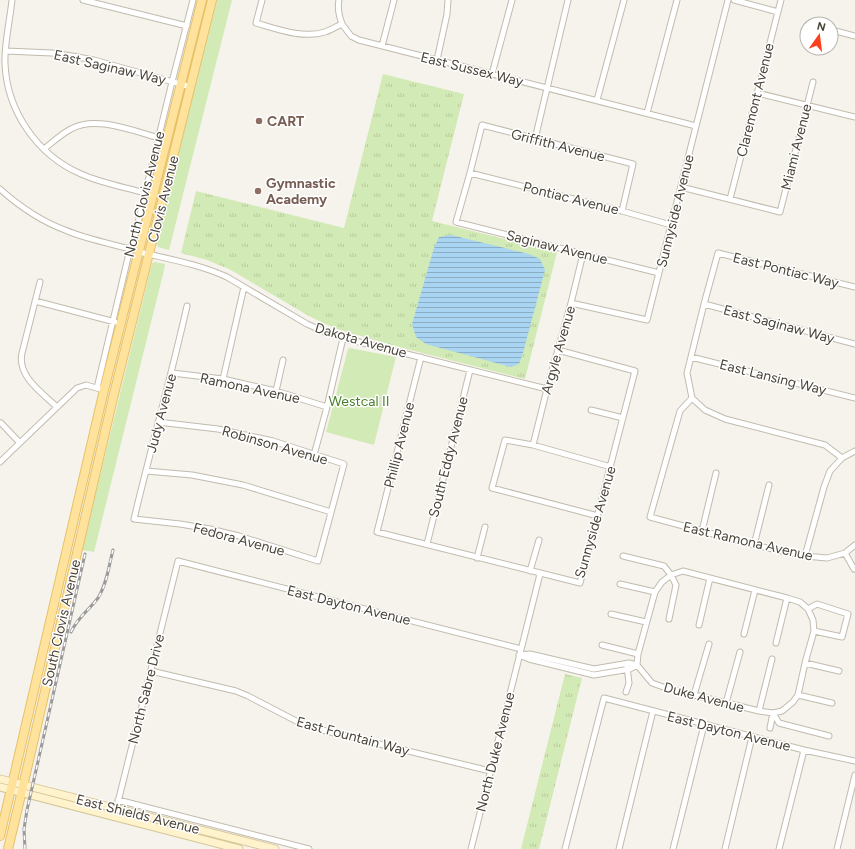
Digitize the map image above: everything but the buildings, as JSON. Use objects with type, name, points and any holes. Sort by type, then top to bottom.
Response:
[{"type":"main road","name":"Clovis Avenue","points":[[101,389],[117,322],[139,252],[176,83],[202,0]]},
{"type":"main road","name":"Clovis Avenue","points":[[113,398],[212,0]]},
{"type":"main road","name":"South Clovis Avenue","points":[[0,836],[81,490],[101,389]]},
{"type":"main road","points":[[101,389],[106,391],[108,396],[101,432],[102,446]]},
{"type":"main road","name":"South Clovis Avenue","points":[[8,849],[113,398]]},
{"type":"main road","points":[[89,454],[92,458],[86,487],[91,493]]},
{"type":"main road","points":[[80,544],[77,532],[85,494],[83,490],[81,490]]},
{"type":"main road","name":"East Shields Avenue","points":[[0,779],[12,786]]},
{"type":"main road","name":"East Shields Avenue","points":[[0,787],[12,786],[116,808],[271,848]]},
{"type":"main road","name":"East Shields Avenue","points":[[22,788],[114,816],[239,849]]},
{"type":"street","points":[[12,0],[5,63],[6,75],[14,106],[29,132],[44,149],[61,164],[80,174],[89,178],[145,193]]},
{"type":"street","points":[[83,0],[187,26]]},
{"type":"street","name":"North Clovis Avenue","points":[[117,322],[130,249],[136,231],[159,138],[176,83],[193,0]]},
{"type":"street","points":[[262,0],[256,23],[308,35],[324,32],[342,24],[338,10],[339,0]]},
{"type":"street","points":[[382,46],[394,0]]},
{"type":"street","points":[[437,60],[447,14],[448,0]]},
{"type":"street","points":[[492,74],[512,0]]},
{"type":"street","points":[[535,139],[568,0]]},
{"type":"street","points":[[597,100],[624,0]]},
{"type":"street","points":[[647,113],[677,0]]},
{"type":"street","name":"Sunnyside Avenue","points":[[571,303],[647,320],[728,0]]},
{"type":"street","points":[[734,0],[778,12]]},
{"type":"street","name":"Claremont Avenue","points":[[730,199],[781,0]]},
{"type":"street","name":"East Sussex Way","points":[[342,24],[347,32],[355,38],[382,46],[696,126]]},
{"type":"street","points":[[839,32],[855,36]]},
{"type":"street","name":"East Saginaw Way","points":[[6,51],[52,53],[94,60],[190,87]]},
{"type":"street","name":"Miami Avenue","points":[[730,199],[780,212],[813,82]]},
{"type":"street","points":[[757,93],[855,117]]},
{"type":"street","points":[[44,149],[73,128],[80,125],[93,123],[105,123],[159,138]]},
{"type":"street","name":"Griffith Avenue","points":[[470,173],[482,126],[535,139],[634,164],[622,211]]},
{"type":"street","name":"Pontiac Avenue","points":[[470,173],[622,211],[671,225]]},
{"type":"street","name":"Saginaw Avenue","points":[[470,173],[456,222],[659,273]]},
{"type":"street","points":[[681,187],[730,199]]},
{"type":"street","points":[[0,189],[30,212],[58,228],[130,249]]},
{"type":"street","name":"Dakota Avenue","points":[[139,252],[216,272],[307,324],[325,332],[547,389]]},
{"type":"street","name":"East Pontiac Way","points":[[704,304],[718,253],[855,288]]},
{"type":"street","name":"Argyle Avenue","points":[[533,445],[584,254]]},
{"type":"street","points":[[40,282],[21,362],[24,372],[30,381],[57,407]]},
{"type":"street","points":[[222,380],[244,287]]},
{"type":"street","points":[[35,301],[117,322]]},
{"type":"street","points":[[704,304],[687,373],[692,398],[705,410],[725,419],[825,445],[842,458]]},
{"type":"street","name":"East Saginaw Way","points":[[704,304],[855,344]]},
{"type":"street","name":"Judy Avenue","points":[[134,519],[158,422],[172,373],[187,306]]},
{"type":"street","points":[[314,455],[344,338]]},
{"type":"street","name":"Sunnyside Avenue","points":[[540,574],[580,583],[636,371],[558,350]]},
{"type":"street","name":"Phillip Avenue","points":[[421,357],[377,532],[427,544]]},
{"type":"street","name":"East Lansing Way","points":[[691,357],[855,398]]},
{"type":"street","points":[[276,391],[283,360]]},
{"type":"street","name":"South Eddy Avenue","points":[[427,544],[470,370]]},
{"type":"street","name":"Ramona Avenue","points":[[172,373],[222,380],[276,391],[327,407]]},
{"type":"street","points":[[0,462],[79,387],[86,385],[101,389]]},
{"type":"street","name":"East Ramona Avenue","points":[[692,398],[680,411],[650,517],[754,545],[805,556],[827,558],[845,553],[855,546]]},
{"type":"street","points":[[590,410],[623,418]]},
{"type":"street","name":"Robinson Avenue","points":[[158,422],[218,429],[273,441],[344,464],[331,512]]},
{"type":"street","points":[[2,423],[20,443]]},
{"type":"street","points":[[598,516],[492,488],[505,440],[533,445],[611,467]]},
{"type":"street","points":[[805,556],[824,487],[830,471],[842,458],[855,451]]},
{"type":"street","points":[[146,472],[192,475],[243,485],[331,512]]},
{"type":"street","points":[[702,531],[716,473]]},
{"type":"street","points":[[754,545],[769,485]]},
{"type":"street","name":"Fedora Avenue","points":[[134,519],[210,529],[239,536],[318,561],[331,512]]},
{"type":"street","points":[[477,558],[485,527]]},
{"type":"street","points":[[530,571],[539,540]]},
{"type":"street","points":[[427,544],[540,574],[521,649]]},
{"type":"street","points":[[845,553],[854,569]]},
{"type":"street","points":[[623,556],[664,566],[671,575],[676,585],[669,619]]},
{"type":"street","name":"East Dayton Avenue","points":[[178,561],[521,649]]},
{"type":"street","name":"North Sabre Drive","points":[[114,816],[178,561]]},
{"type":"street","points":[[519,655],[529,659],[594,675],[627,667],[628,663],[637,665],[638,654],[655,592],[662,582],[671,575],[683,571],[787,598],[800,602],[808,609],[813,620],[814,631],[798,695],[793,702],[782,711],[773,713]]},
{"type":"street","points":[[699,625],[710,578]]},
{"type":"street","points":[[620,584],[655,592]]},
{"type":"street","points":[[744,634],[755,590]]},
{"type":"street","points":[[776,643],[787,598]]},
{"type":"street","points":[[808,609],[817,604],[848,614],[842,638],[814,631]]},
{"type":"street","points":[[611,614],[646,622]]},
{"type":"street","points":[[694,695],[709,644]]},
{"type":"street","points":[[602,645],[638,654]]},
{"type":"street","name":"North Duke Avenue","points":[[471,849],[521,649]]},
{"type":"street","points":[[726,703],[740,652]]},
{"type":"street","points":[[759,711],[772,659]]},
{"type":"street","points":[[805,663],[839,672]]},
{"type":"street","name":"Duke Avenue","points":[[637,665],[652,683],[726,703],[773,713]]},
{"type":"street","points":[[626,692],[629,683],[627,667]]},
{"type":"street","name":"East Fountain Way","points":[[151,670],[236,691],[300,723],[490,771]]},
{"type":"street","points":[[798,695],[832,703]]},
{"type":"street","name":"East Dayton Avenue","points":[[566,849],[604,698],[704,725],[855,761]]},
{"type":"street","points":[[619,849],[653,711]]},
{"type":"street","points":[[770,728],[773,713]]},
{"type":"street","points":[[773,713],[779,723],[829,736]]},
{"type":"street","points":[[673,849],[704,725]]},
{"type":"street","points":[[725,849],[752,737]]},
{"type":"street","points":[[779,849],[804,750]]},
{"type":"street","points":[[836,849],[855,775]]},
{"type":"street","name":"East Shields Avenue","points":[[118,800],[309,849]]},
{"type":"green space","points":[[217,0],[232,0],[169,250],[158,247],[156,243]]},
{"type":"green space","points":[[383,74],[464,94],[432,221],[557,252],[525,379],[399,347],[337,329],[309,316],[229,269],[207,260],[181,253],[196,191],[344,228]]},
{"type":"green space","points":[[155,262],[165,264],[164,270],[94,552],[82,550],[152,263]]},
{"type":"green space","name":"Westcal II","points":[[350,348],[396,357],[374,445],[326,432],[348,349]]},
{"type":"green space","points":[[565,674],[582,678],[539,849],[521,849]]},
{"type":"water","points":[[451,235],[529,254],[540,259],[545,270],[519,364],[511,367],[426,344],[416,337],[412,324],[434,248],[439,237]]},
{"type":"railway","points":[[71,632],[77,622],[101,593],[106,581],[113,550]]},
{"type":"railway","points":[[25,849],[24,829],[27,810],[85,554]]},
{"type":"place","name":"CART","points":[[259,121]]},
{"type":"place","name":"Gymnastic Academy","points":[[258,191]]}]
